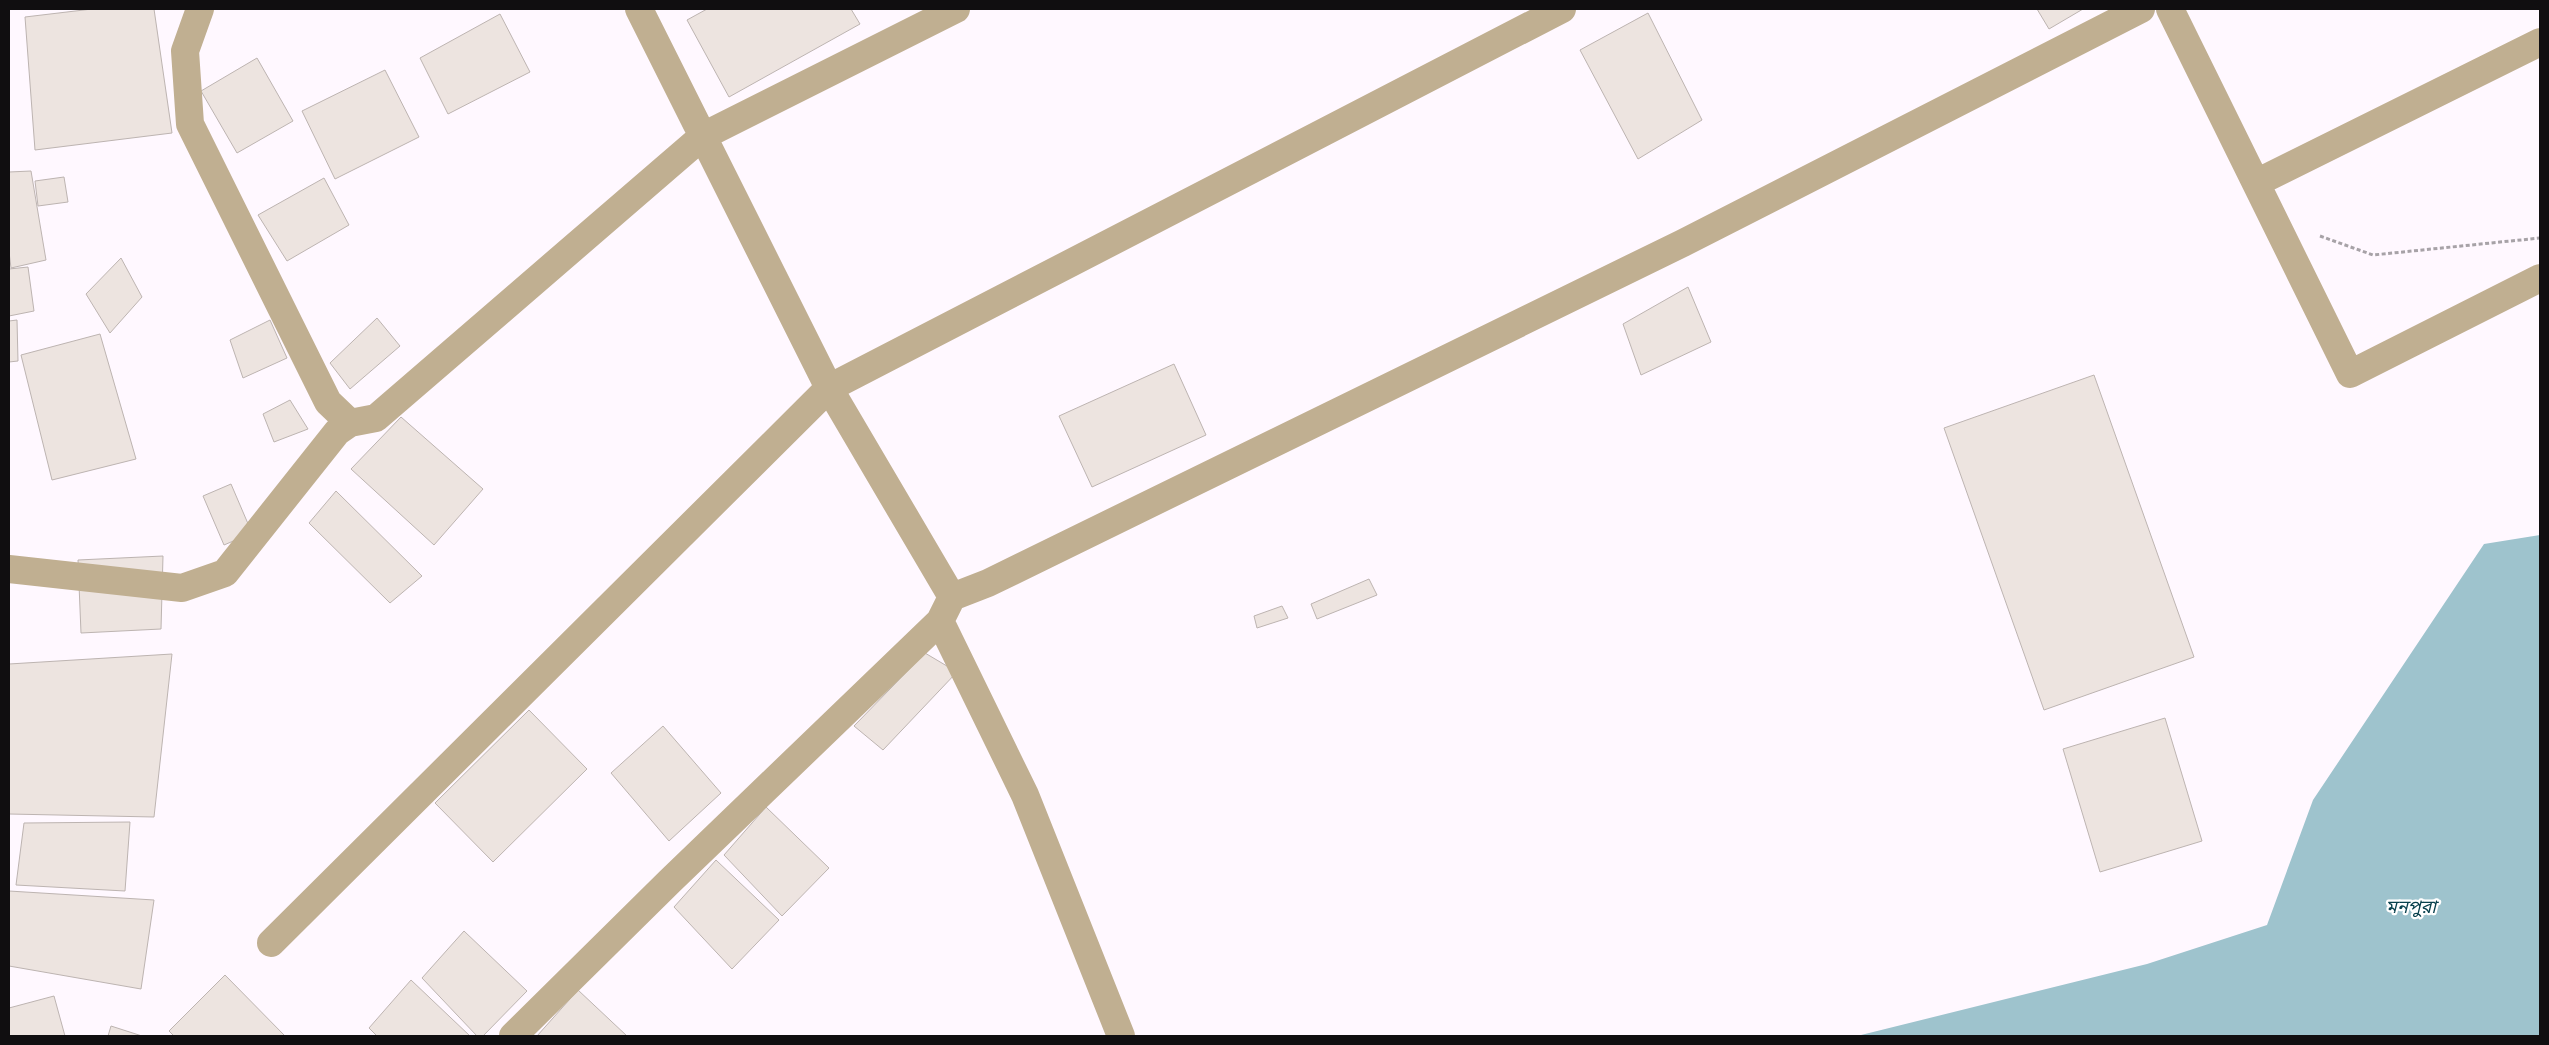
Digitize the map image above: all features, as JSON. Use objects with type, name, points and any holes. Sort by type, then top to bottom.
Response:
[{"type":"street","points":[[200,9],[185,51],[190,124],[328,402],[350,423]]},
{"type":"street","points":[[639,9],[829,388],[952,596]]},
{"type":"street","points":[[271,942],[829,388],[1562,9]]},
{"type":"street","points":[[513,1036],[670,881],[940,621],[952,596],[1006,574],[1683,243],[2141,9]]},
{"type":"street","points":[[2170,9],[2350,374],[2540,278]]},
{"type":"street","points":[[9,569],[182,588],[225,573],[337,432],[350,423],[376,418],[703,136],[952,10]]},
{"type":"street","points":[[2256,183],[2540,42]]},
{"type":"street","points":[[940,621],[1025,795],[1121,1036]]},
{"type":"path","points":[[2274,218],[2373,255],[2540,238]]},
{"type":"water","name":"মনপুরা","points":[[2540,535],[2540,1036],[1857,1036],[2147,964],[2267,925],[2313,800],[2484,544]]},
{"type":"building","points":[[92,9],[154,9],[172,133],[35,150],[25,17]]},
{"type":"building","points":[[707,9],[851,9],[860,24],[729,97],[687,20]]},
{"type":"building","points":[[2037,9],[2083,9],[2049,29]]},
{"type":"building","points":[[1648,13],[1702,120],[1638,159],[1580,50]]},
{"type":"building","points":[[500,14],[530,72],[448,114],[420,58]]},
{"type":"building","points":[[257,58],[293,121],[237,153],[201,91]]},
{"type":"building","points":[[385,70],[419,137],[335,179],[302,111]]},
{"type":"building","points":[[31,171],[46,260],[11,268],[9,252],[9,172]]},
{"type":"building","points":[[64,177],[68,202],[38,206],[35,181]]},
{"type":"building","points":[[324,178],[349,225],[287,261],[258,215]]},
{"type":"building","points":[[121,258],[142,297],[110,333],[86,294]]},
{"type":"building","points":[[28,267],[34,311],[9,316],[9,269]]},
{"type":"building","points":[[1688,287],[1711,342],[1641,375],[1623,324]]},
{"type":"building","points":[[377,318],[400,346],[350,389],[330,363]]},
{"type":"building","points":[[17,320],[18,361],[9,362],[9,321]]},
{"type":"building","points":[[270,320],[287,358],[243,378],[230,340]]},
{"type":"building","points":[[100,334],[136,459],[52,480],[21,355]]},
{"type":"building","points":[[1174,364],[1206,435],[1092,487],[1059,416]]},
{"type":"building","points":[[2094,375],[2194,657],[2044,710],[1944,428]]},
{"type":"building","points":[[290,400],[308,429],[274,442],[263,414]]},
{"type":"building","points":[[401,417],[483,489],[434,545],[351,469]]},
{"type":"building","points":[[231,484],[252,533],[224,545],[203,496]]},
{"type":"building","points":[[336,491],[422,576],[390,603],[309,523]]},
{"type":"building","points":[[163,556],[161,629],[81,633],[78,560]]},
{"type":"building","points":[[1369,579],[1377,595],[1317,619],[1311,604]]},
{"type":"building","points":[[1282,606],[1288,618],[1257,628],[1254,616]]},
{"type":"building","points":[[925,653],[957,672],[883,750],[854,726]]},
{"type":"building","points":[[172,654],[154,817],[9,814],[9,664]]},
{"type":"building","points":[[529,710],[587,769],[493,862],[435,803]]},
{"type":"building","points":[[2165,718],[2202,841],[2100,872],[2063,749]]},
{"type":"building","points":[[663,726],[721,793],[669,841],[611,773]]},
{"type":"building","points":[[766,807],[829,868],[782,916],[724,855]]},
{"type":"building","points":[[130,822],[125,891],[16,885],[24,823]]},
{"type":"building","points":[[716,860],[779,920],[732,969],[674,907]]},
{"type":"building","points":[[9,891],[154,900],[141,989],[9,966]]},
{"type":"building","points":[[464,931],[527,991],[483,1036],[477,1036],[422,978]]},
{"type":"building","points":[[225,975],[285,1036],[174,1036],[169,1031]]},
{"type":"building","points":[[411,980],[470,1036],[377,1036],[369,1028]]},
{"type":"building","points":[[578,990],[627,1036],[537,1036]]},
{"type":"building","points":[[54,996],[65,1036],[9,1036],[9,1008]]},
{"type":"building","points":[[111,1026],[142,1036],[108,1036]]}]
